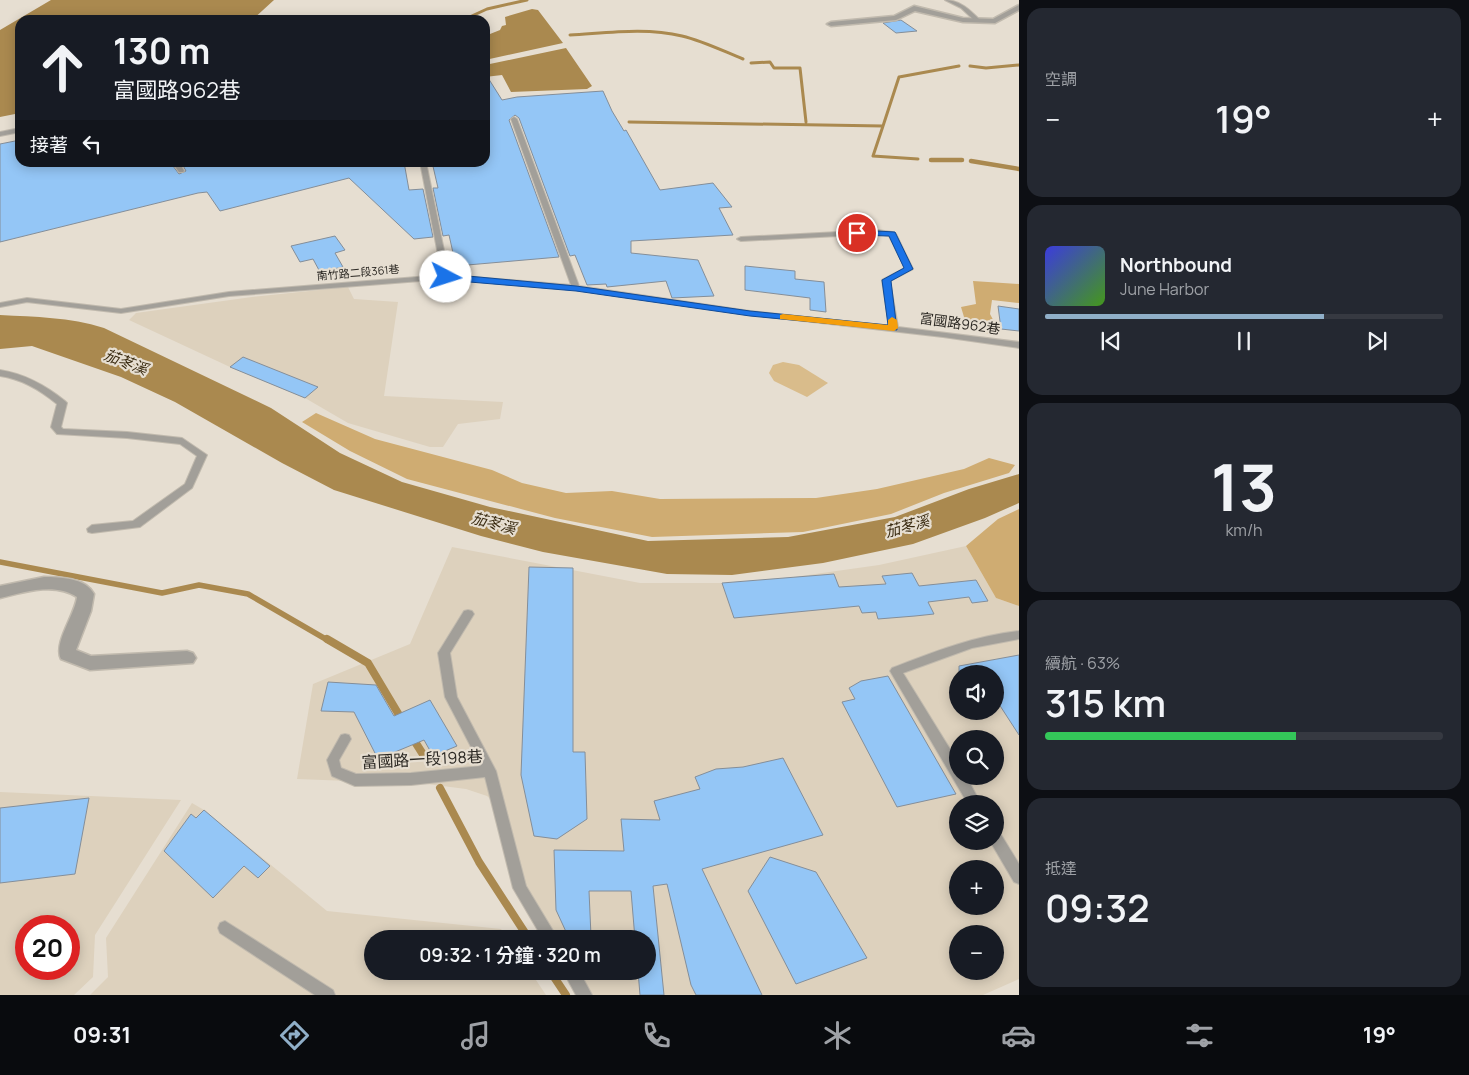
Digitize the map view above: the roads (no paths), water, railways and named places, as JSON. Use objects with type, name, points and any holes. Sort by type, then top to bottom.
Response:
[{"type":"street","points":[[831,24],[896,18],[914,8],[963,20],[995,21],[1019,7]]},
{"type":"street","points":[[0,592],[47,584],[71,584],[86,594],[86,604],[79,624],[67,644],[66,654],[78,659],[90,663],[186,658]]},
{"type":"lane","points":[[948,0],[963,8],[977,20]]},
{"type":"lane","points":[[514,119],[576,288]]},
{"type":"lane","points":[[0,134],[15,131]]},
{"type":"lane","points":[[178,167],[181,171]]},
{"type":"lane","points":[[424,167],[446,277]]},
{"type":"lane","points":[[741,239],[877,232],[892,234],[909,269],[886,280],[894,328]]},
{"type":"lane","name":"南竹路二段361巷","points":[[0,305],[27,300],[121,311],[229,294],[446,277],[576,288],[718,309]]},
{"type":"lane","name":"富國路962巷","points":[[718,309],[894,328],[1019,345]]},
{"type":"lane","points":[[0,373],[10,374],[46,390],[62,403],[56,427],[60,432],[127,435],[182,441],[202,455],[189,486],[136,524],[92,529]]},
{"type":"lane","points":[[468,614],[444,653],[451,697],[466,729],[490,770]]},
{"type":"lane","points":[[949,760],[896,671],[950,650],[1002,636],[1019,635]]},
{"type":"lane","name":"富國路一段198巷","points":[[345,739],[333,760],[336,772],[355,780],[411,779],[490,770],[520,888],[546,930]]},
{"type":"lane","points":[[1003,850],[1019,878]]},
{"type":"lane","points":[[225,928],[328,995]]},
{"type":"lane","points":[[576,980],[585,995]]},
{"type":"water","points":[[51,0],[274,0],[258,15],[26,15]]},
{"type":"water","points":[[532,9],[538,10],[563,43],[490,59],[490,34],[506,25],[505,17]]},
{"type":"water","points":[[15,21],[15,114],[0,117],[0,30]]},
{"type":"water","points":[[566,48],[592,86],[587,89],[511,92],[502,75],[490,76],[490,64]]},
{"type":"water","name":"茄苳溪","points":[[0,315],[65,320],[104,328],[271,408],[340,453],[402,482],[490,507],[648,541],[788,537],[895,517],[969,489],[1019,474],[1019,503],[985,518],[913,544],[823,563],[732,575],[667,574],[543,552],[481,536],[334,490],[282,463],[175,402],[121,377],[32,346],[0,349]]},
{"type":"waterway","points":[[474,15],[487,9],[527,0]]},
{"type":"waterway","points":[[570,35],[626,31],[668,33],[713,46],[743,59]]},
{"type":"waterway","points":[[751,63],[770,62],[774,68],[800,68],[806,122]]},
{"type":"waterway","points":[[970,66],[986,68],[1019,65]]},
{"type":"waterway","points":[[883,126],[899,77],[959,66]]},
{"type":"waterway","points":[[629,122],[883,126]]},
{"type":"waterway","points":[[883,126],[873,156],[918,159]]},
{"type":"waterway","points":[[931,160],[962,160]]},
{"type":"waterway","points":[[971,161],[1019,169]]},
{"type":"waterway","points":[[0,562],[162,593],[199,585],[248,594],[329,641]]},
{"type":"waterway","points":[[327,639],[368,663],[402,720]]},
{"type":"waterway","points":[[412,737],[424,756]]},
{"type":"waterway","points":[[440,788],[479,862],[523,930]]},
{"type":"waterway","points":[[556,980],[566,995]]}]
